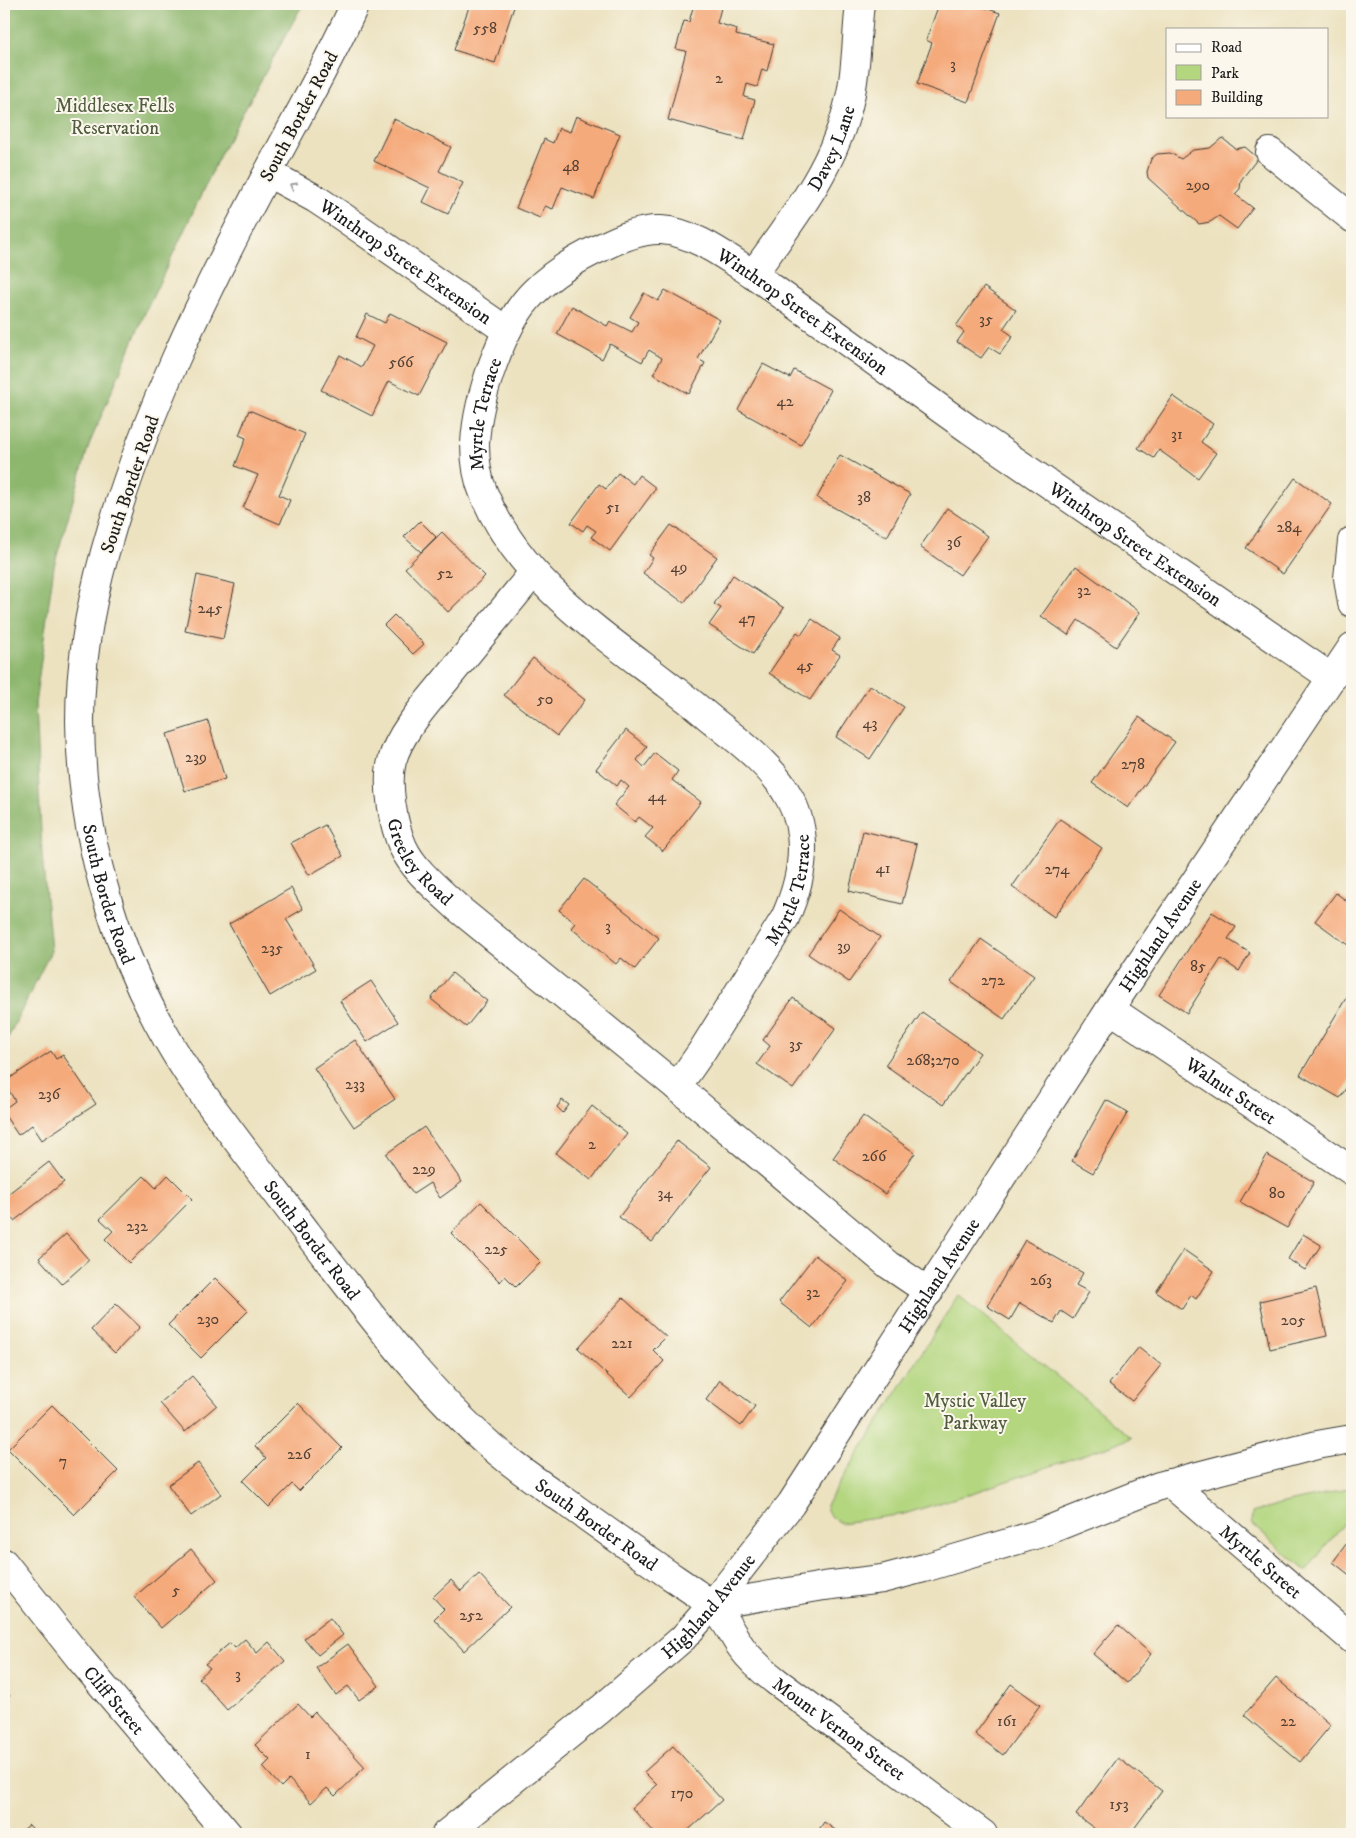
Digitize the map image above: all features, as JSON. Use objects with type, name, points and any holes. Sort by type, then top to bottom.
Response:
[{"type":"main road","name":"South Border Road","points":[[355,4],[321,74],[200,303],[172,366],[122,494],[104,557],[91,616],[82,677],[80,718],[82,759],[92,838],[118,932],[133,970],[154,1014],[186,1070],[273,1188],[397,1348],[444,1401],[495,1450],[530,1477],[712,1605]]},
{"type":"main road","name":"Davey Lane","points":[[753,274],[819,179],[840,134],[850,96],[860,4]]},
{"type":"main road","points":[[1270,152],[1352,218]]},
{"type":"main road","name":"Winthrop Street Extension","points":[[268,172],[344,217],[507,331],[520,309],[533,293],[586,254],[640,232],[662,230],[682,234],[726,257],[753,274],[970,430],[1340,678]]},
{"type":"main road","name":"Myrtle Terrace","points":[[507,331],[489,375],[475,442],[477,475],[497,524],[533,573],[566,605],[605,638],[668,684],[768,768],[781,783],[791,800],[800,828],[803,857],[800,876],[785,918],[678,1087]]},
{"type":"main road","points":[[1352,541],[1348,578],[1352,603]]},
{"type":"main road","name":"Greeley Road","points":[[533,573],[420,712],[396,750],[390,774],[393,809],[397,828],[403,847],[414,863],[425,877],[459,909],[678,1087]]},
{"type":"main road","name":"Highland Avenue","points":[[446,1834],[504,1789],[667,1653],[712,1605],[791,1504],[1110,1009],[1340,678],[1352,647]]},
{"type":"main road","name":"Walnut Street","points":[[1110,1009],[1352,1172]]},
{"type":"main road","points":[[678,1087],[890,1265],[929,1292]]},
{"type":"main road","points":[[712,1605],[882,1578],[924,1568],[1041,1533],[1170,1483],[1317,1445],[1352,1439]]},
{"type":"main road","name":"Myrtle Street","points":[[1170,1483],[1352,1639]]},
{"type":"main road","name":"Cliff Street","points":[[4,1563],[81,1660],[228,1834]]},
{"type":"main road","name":"Mount Vernon Street","points":[[712,1605],[744,1651],[763,1671],[983,1834]]},
{"type":"green space","name":"Middlesex Fells Reservation","points":[[4,4],[303,4],[222,151],[145,313],[89,445],[54,566],[35,704],[42,853],[51,951],[4,1046]]},
{"type":"green space","name":"Mystic Valley Parkway","points":[[958,1295],[1132,1438],[978,1491],[904,1514],[841,1523],[829,1514],[826,1505]]},
{"type":"green space","points":[[1352,1488],[1352,1513],[1306,1571],[1251,1523],[1252,1513],[1279,1504]]},
{"type":"building","points":[[470,4],[515,4],[495,63],[454,50]]},
{"type":"building","points":[[694,4],[721,8],[717,23],[737,29],[736,35],[774,44],[767,71],[762,69],[757,87],[747,84],[744,97],[755,100],[744,140],[668,120],[686,51],[676,49],[684,21],[689,22]]},
{"type":"building","points":[[939,4],[974,4],[1000,13],[968,102],[917,84],[932,43],[926,40]]},
{"type":"building","points":[[576,116],[620,134],[594,199],[562,187],[553,209],[545,206],[540,218],[516,208],[544,139],[553,143],[559,128],[570,132]]},
{"type":"building","points":[[394,119],[451,147],[439,171],[463,183],[448,214],[423,202],[430,188],[374,161]]},
{"type":"building","points":[[1222,138],[1236,149],[1245,147],[1258,158],[1241,180],[1240,189],[1235,194],[1253,208],[1237,229],[1219,216],[1210,222],[1199,224],[1148,178],[1147,172],[1151,159],[1157,154],[1170,153],[1181,159],[1193,150],[1210,148]]},
{"type":"building","points":[[984,287],[1016,310],[1003,329],[1013,336],[1000,354],[989,347],[981,358],[957,342],[964,332],[956,326]]},
{"type":"building","points":[[665,290],[720,320],[698,359],[705,363],[689,394],[653,374],[662,358],[649,350],[642,362],[610,344],[602,359],[557,334],[572,306],[607,326],[610,321],[632,332],[638,322],[630,317],[644,293],[658,301]]},
{"type":"building","points":[[390,313],[447,342],[419,396],[389,381],[372,416],[321,390],[340,355],[362,367],[373,346],[356,337],[367,314],[385,323]]},
{"type":"building","points":[[763,364],[790,378],[794,370],[831,390],[801,445],[738,410]]},
{"type":"building","points":[[1173,396],[1213,424],[1201,442],[1216,453],[1198,478],[1159,450],[1154,458],[1138,448]]},
{"type":"building","points":[[249,410],[305,434],[279,495],[290,500],[280,524],[243,508],[258,475],[235,466],[246,438],[239,435]]},
{"type":"building","points":[[840,455],[910,494],[887,537],[817,498]]},
{"type":"building","points":[[618,473],[633,484],[639,475],[656,488],[610,551],[591,537],[596,531],[587,525],[583,531],[571,523],[599,484],[606,489]]},
{"type":"building","points":[[1295,478],[1332,504],[1283,574],[1246,548]]},
{"type":"building","points":[[947,508],[988,536],[960,575],[920,547]]},
{"type":"building","points":[[420,521],[436,537],[421,552],[404,537]]},
{"type":"building","points":[[671,525],[717,557],[684,603],[643,573],[653,558],[649,555]]},
{"type":"building","points":[[442,532],[485,576],[448,612],[405,568]]},
{"type":"building","points":[[1076,566],[1140,612],[1116,647],[1078,620],[1068,635],[1041,616]]},
{"type":"building","points":[[197,575],[235,584],[223,639],[185,631]]},
{"type":"building","points":[[733,575],[784,608],[753,654],[709,625],[721,608],[714,604]]},
{"type":"building","points":[[394,615],[424,644],[413,654],[384,625]]},
{"type":"building","points":[[812,619],[840,638],[832,650],[840,655],[810,700],[769,673],[797,632],[801,635]]},
{"type":"building","points":[[533,658],[585,700],[557,736],[504,695]]},
{"type":"building","points":[[870,685],[904,707],[870,759],[836,737]]},
{"type":"building","points":[[1139,717],[1175,742],[1128,808],[1092,783]]},
{"type":"building","points":[[208,721],[225,779],[185,791],[167,734]]},
{"type":"building","points":[[626,730],[647,747],[637,760],[644,767],[655,753],[678,771],[672,780],[701,802],[663,851],[645,837],[653,828],[639,817],[635,822],[614,805],[629,787],[621,780],[617,786],[596,769]]},
{"type":"building","points":[[1060,819],[1102,848],[1054,917],[1012,887]]},
{"type":"building","points":[[325,825],[343,856],[309,875],[291,843]]},
{"type":"building","points":[[863,831],[917,844],[902,904],[849,891]]},
{"type":"building","points":[[584,879],[659,938],[635,969],[621,958],[616,964],[571,928],[575,923],[559,910]]},
{"type":"building","points":[[291,888],[303,909],[286,919],[316,969],[270,996],[229,924]]},
{"type":"building","points":[[1336,893],[1352,905],[1352,948],[1315,921]]},
{"type":"building","points":[[839,909],[880,937],[849,982],[808,954]]},
{"type":"building","points":[[1212,912],[1236,927],[1228,939],[1250,953],[1239,971],[1221,959],[1187,1013],[1159,995]]},
{"type":"building","points":[[981,939],[1034,976],[1004,1019],[951,982]]},
{"type":"building","points":[[452,973],[487,1001],[466,1027],[431,999]]},
{"type":"building","points":[[371,981],[398,1022],[367,1042],[340,1001]]},
{"type":"building","points":[[1352,988],[1352,1078],[1340,1098],[1300,1075]]},
{"type":"building","points":[[793,998],[836,1028],[793,1089],[757,1064],[770,1046],[763,1040]]},
{"type":"building","points":[[922,1012],[980,1053],[943,1105],[885,1065]]},
{"type":"building","points":[[355,1040],[395,1099],[354,1127],[314,1068]]},
{"type":"building","points":[[51,1051],[56,1059],[63,1055],[96,1104],[42,1140],[32,1125],[18,1135],[4,1114],[4,1109],[15,1101],[4,1082]]},
{"type":"building","points":[[562,1100],[569,1105],[563,1113],[557,1107]]},
{"type":"building","points":[[1106,1100],[1128,1112],[1093,1173],[1072,1161]]},
{"type":"building","points":[[592,1106],[627,1134],[591,1180],[556,1153]]},
{"type":"building","points":[[863,1116],[915,1153],[885,1194],[833,1158]]},
{"type":"building","points":[[424,1127],[462,1182],[440,1198],[430,1183],[413,1194],[386,1154]]},
{"type":"building","points":[[677,1141],[711,1167],[652,1242],[619,1217]]},
{"type":"building","points":[[1267,1155],[1314,1182],[1287,1228],[1240,1202]]},
{"type":"building","points":[[49,1162],[64,1182],[14,1221],[4,1207],[4,1197]]},
{"type":"building","points":[[168,1175],[192,1199],[129,1263],[105,1239],[113,1231],[100,1219],[144,1176],[156,1188]]},
{"type":"building","points":[[481,1202],[541,1262],[516,1287],[505,1276],[500,1282],[451,1233]]},
{"type":"building","points":[[66,1234],[89,1260],[62,1284],[39,1258]]},
{"type":"building","points":[[1303,1234],[1321,1245],[1305,1270],[1288,1259]]},
{"type":"building","points":[[1025,1240],[1083,1273],[1076,1285],[1089,1292],[1073,1319],[1061,1311],[1054,1323],[1020,1303],[1010,1320],[987,1306]]},
{"type":"building","points":[[1184,1250],[1214,1271],[1196,1299],[1191,1295],[1182,1309],[1156,1292]]},
{"type":"building","points":[[815,1255],[848,1281],[812,1328],[779,1302]]},
{"type":"building","points":[[215,1278],[248,1311],[201,1358],[168,1325]]},
{"type":"building","points":[[1316,1288],[1327,1336],[1270,1349],[1260,1301]]},
{"type":"building","points":[[623,1298],[666,1337],[653,1350],[664,1361],[631,1397],[578,1348]]},
{"type":"building","points":[[116,1304],[140,1327],[115,1353],[91,1330]]},
{"type":"building","points":[[4,1308],[9,1313],[4,1318]]},
{"type":"building","points":[[1139,1347],[1161,1365],[1132,1401],[1109,1384]]},
{"type":"building","points":[[192,1376],[217,1405],[185,1432],[160,1403]]},
{"type":"building","points":[[720,1380],[755,1406],[741,1426],[706,1400]]},
{"type":"building","points":[[298,1403],[342,1448],[299,1491],[292,1484],[269,1507],[243,1481],[266,1458],[255,1446]]},
{"type":"building","points":[[52,1405],[118,1471],[74,1515],[8,1449]]},
{"type":"building","points":[[198,1463],[221,1494],[191,1516],[168,1485]]},
{"type":"building","points":[[1352,1536],[1352,1577],[1333,1562]]},
{"type":"building","points":[[191,1549],[217,1580],[161,1628],[134,1597]]},
{"type":"building","points":[[479,1574],[510,1607],[464,1651],[434,1619],[444,1609],[433,1597],[451,1580],[461,1591]]},
{"type":"building","points":[[330,1618],[343,1635],[318,1655],[304,1638]]},
{"type":"building","points":[[1118,1625],[1151,1654],[1127,1683],[1093,1654]]},
{"type":"building","points":[[245,1639],[257,1653],[269,1642],[285,1661],[227,1710],[199,1678],[210,1668],[205,1664],[230,1643],[235,1648]]},
{"type":"building","points":[[348,1644],[379,1686],[359,1700],[348,1686],[336,1695],[316,1668]]},
{"type":"building","points":[[1276,1678],[1331,1725],[1300,1762],[1244,1715]]},
{"type":"building","points":[[1011,1684],[1040,1705],[1003,1755],[975,1734]]},
{"type":"building","points":[[4,1689],[10,1696],[4,1701]]},
{"type":"building","points":[[298,1704],[310,1717],[315,1712],[365,1767],[335,1796],[327,1788],[311,1803],[289,1779],[281,1787],[263,1767],[270,1760],[255,1745]]},
{"type":"building","points":[[673,1746],[722,1800],[684,1834],[656,1834],[632,1808],[657,1785],[644,1772]]},
{"type":"building","points":[[1118,1758],[1162,1791],[1130,1834],[1102,1834],[1076,1815]]},
{"type":"building","points":[[824,1822],[841,1834],[816,1834]]},
{"type":"building","points":[[29,1825],[38,1834],[18,1834]]}]
